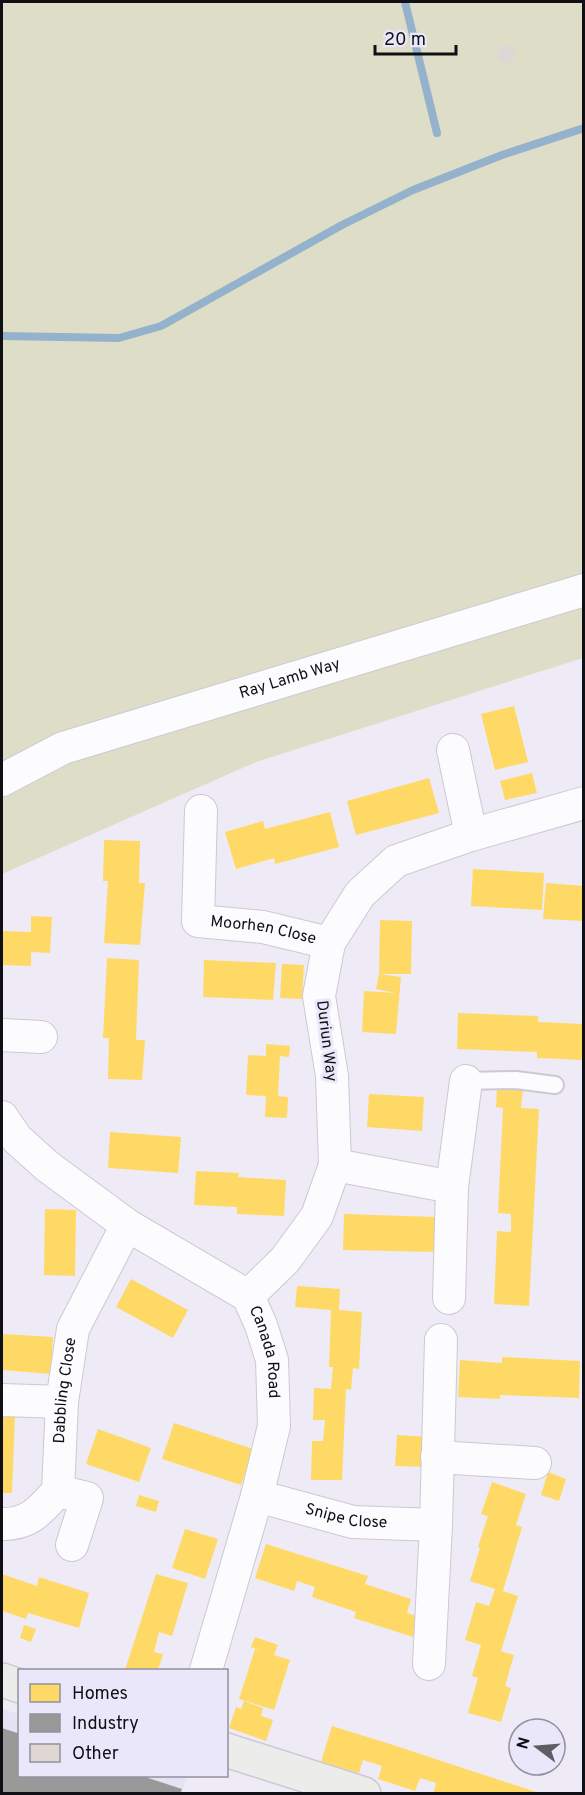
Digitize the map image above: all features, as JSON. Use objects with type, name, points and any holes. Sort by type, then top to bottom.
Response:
[{"type":"street","name":"Ray Lamb Way","points":[[2,780],[63,748],[584,590]]},
{"type":"street","points":[[453,750],[471,835]]},
{"type":"street","name":"Duriun Way","points":[[248,1296],[285,1260],[317,1216],[335,1166],[332,1076],[319,996],[329,943],[360,894],[396,861],[471,835],[584,803]]},
{"type":"street","name":"Moorhen Close","points":[[201,811],[198,921],[263,927],[329,943]]},
{"type":"street","points":[[2,1042],[2,1035],[41,1037]]},
{"type":"street","points":[[449,1298],[452,1187],[466,1081]]},
{"type":"street","name":"Canada Road","points":[[2,1117],[17,1139],[47,1166],[127,1225],[248,1296],[261,1325],[272,1360],[274,1426],[257,1496],[207,1669]]},
{"type":"street","points":[[335,1166],[452,1187]]},
{"type":"street","name":"Dabbling Close","points":[[58,1491],[62,1402],[73,1329],[127,1225]]},
{"type":"street","points":[[429,1664],[436,1525],[441,1340]]},
{"type":"street","points":[[2,1400],[62,1402]]},
{"type":"street","points":[[437,1457],[535,1463]]},
{"type":"street","points":[[2,1524],[32,1518],[58,1491],[87,1498],[72,1545]]},
{"type":"street","name":"Snipe Close","points":[[257,1496],[353,1522],[436,1525]]},
{"type":"street","points":[[2,1680],[18,1685]]},
{"type":"street","points":[[228,1751],[350,1791]]},
{"type":"lane","points":[[466,1081],[516,1080],[555,1085]]},
{"type":"shaded area","points":[[2,1709],[18,1714],[18,1777],[187,1777],[182,1793],[2,1793]]},
{"type":"green space","points":[[2,2],[583,2],[583,658],[256,762],[2,874]]},
{"type":"building: Homes","points":[[514,706],[528,762],[495,770],[481,714]]},
{"type":"building: Homes","points":[[532,773],[537,793],[505,800],[500,781]]},
{"type":"building: Homes","points":[[429,778],[439,813],[356,835],[347,801]]},
{"type":"building: Homes","points":[[330,812],[339,847],[275,864],[274,858],[236,869],[225,832],[263,821],[265,829]]},
{"type":"building: Homes","points":[[104,840],[140,841],[139,883],[145,883],[140,945],[104,943],[108,881],[103,881]]},
{"type":"building: Homes","points":[[473,869],[544,873],[542,910],[471,906]]},
{"type":"building: Homes","points":[[546,883],[584,886],[584,921],[543,919]]},
{"type":"building: Homes","points":[[31,916],[52,917],[50,953],[31,952],[31,966],[2,965],[2,931],[31,932]]},
{"type":"building: Homes","points":[[380,920],[412,921],[411,974],[379,974]]},
{"type":"building: Homes","points":[[107,958],[139,960],[136,1040],[145,1040],[142,1080],[108,1079],[109,1038],[103,1038]]},
{"type":"building: Homes","points":[[204,960],[276,963],[273,1000],[203,997]]},
{"type":"building: Homes","points":[[282,964],[304,965],[302,999],[280,998]]},
{"type":"building: Homes","points":[[379,974],[401,977],[396,1034],[362,1032],[364,991],[396,993],[376,989]]},
{"type":"building: Homes","points":[[458,1013],[538,1016],[538,1022],[584,1024],[584,1060],[537,1058],[537,1052],[457,1049]]},
{"type":"building: Homes","points":[[266,1044],[290,1046],[289,1057],[280,1056],[278,1096],[288,1097],[287,1118],[265,1117],[266,1096],[246,1095],[248,1055],[266,1056]]},
{"type":"building: Homes","points":[[497,1087],[523,1088],[521,1108],[539,1109],[529,1306],[494,1304],[497,1231],[511,1232],[511,1214],[498,1213],[503,1108],[496,1107]]},
{"type":"building: Homes","points":[[369,1094],[424,1097],[422,1131],[367,1127]]},
{"type":"building: Homes","points":[[110,1132],[181,1137],[178,1173],[108,1168]]},
{"type":"building: Homes","points":[[196,1171],[239,1173],[238,1177],[286,1180],[284,1216],[237,1214],[237,1207],[194,1205]]},
{"type":"building: Homes","points":[[45,1209],[76,1210],[75,1276],[44,1275]]},
{"type":"building: Homes","points":[[344,1214],[437,1217],[436,1252],[343,1250]]},
{"type":"building: Homes","points":[[131,1279],[188,1310],[173,1338],[116,1307]]},
{"type":"building: Homes","points":[[297,1286],[340,1289],[339,1310],[362,1312],[359,1369],[353,1368],[351,1390],[346,1389],[342,1480],[311,1480],[312,1441],[323,1441],[325,1420],[313,1420],[314,1388],[331,1389],[333,1367],[329,1367],[331,1310],[295,1307]]},
{"type":"building: Homes","points":[[2,1334],[53,1337],[51,1374],[2,1370]]},
{"type":"building: Homes","points":[[502,1357],[580,1361],[579,1398],[500,1395],[500,1399],[458,1397],[460,1360],[502,1363]]},
{"type":"building: Homes","points":[[2,1414],[15,1414],[12,1493],[2,1493]]},
{"type":"building: Homes","points":[[174,1423],[253,1449],[241,1485],[162,1459]]},
{"type":"building: Homes","points":[[98,1429],[151,1448],[139,1482],[86,1464]]},
{"type":"building: Homes","points":[[397,1435],[431,1437],[429,1467],[395,1466]]},
{"type":"building: Homes","points":[[548,1472],[566,1479],[559,1501],[541,1495]]},
{"type":"building: Homes","points":[[492,1482],[526,1494],[516,1525],[522,1527],[503,1591],[518,1596],[501,1651],[514,1655],[505,1686],[511,1688],[501,1722],[468,1713],[478,1678],[472,1676],[481,1645],[465,1640],[476,1602],[489,1606],[495,1589],[470,1581],[488,1516],[481,1514]]},
{"type":"building: Homes","points":[[139,1495],[159,1501],[156,1512],[136,1506]]},
{"type":"building: Homes","points":[[185,1529],[218,1539],[205,1579],[172,1568]]},
{"type":"building: Homes","points":[[266,1544],[368,1576],[365,1584],[411,1599],[407,1613],[420,1617],[413,1637],[354,1618],[356,1612],[312,1597],[315,1587],[297,1581],[294,1591],[255,1578]]},
{"type":"building: Homes","points":[[2,1574],[37,1586],[39,1577],[89,1593],[79,1628],[28,1613],[26,1619],[2,1611]]},
{"type":"building: Homes","points":[[156,1574],[188,1583],[172,1636],[159,1632],[154,1652],[163,1654],[158,1669],[125,1669]]},
{"type":"building: Homes","points":[[24,1625],[36,1629],[31,1642],[20,1638]]},
{"type":"building: Homes","points":[[255,1637],[278,1645],[274,1655],[290,1660],[274,1710],[239,1699],[255,1649],[262,1651],[251,1647]]},
{"type":"building: Homes","points":[[244,1701],[263,1708],[261,1716],[273,1720],[266,1741],[229,1728],[236,1707],[241,1709]]},
{"type":"building: Homes","points":[[332,1726],[542,1794],[433,1794],[436,1783],[420,1778],[415,1791],[378,1779],[382,1766],[363,1760],[359,1773],[321,1762]]},
{"type":"building: Industry","points":[[2,1728],[18,1733],[18,1777],[145,1777],[182,1789],[180,1794],[2,1794]]},
{"type":"building: Other","points":[[503,44],[513,46],[517,54],[511,63],[501,62],[496,53]]},
{"type":"waterway","points":[[405,2],[437,133]]},
{"type":"waterway","points":[[2,336],[119,338],[161,326],[342,225],[413,190],[502,155],[584,128]]}]
